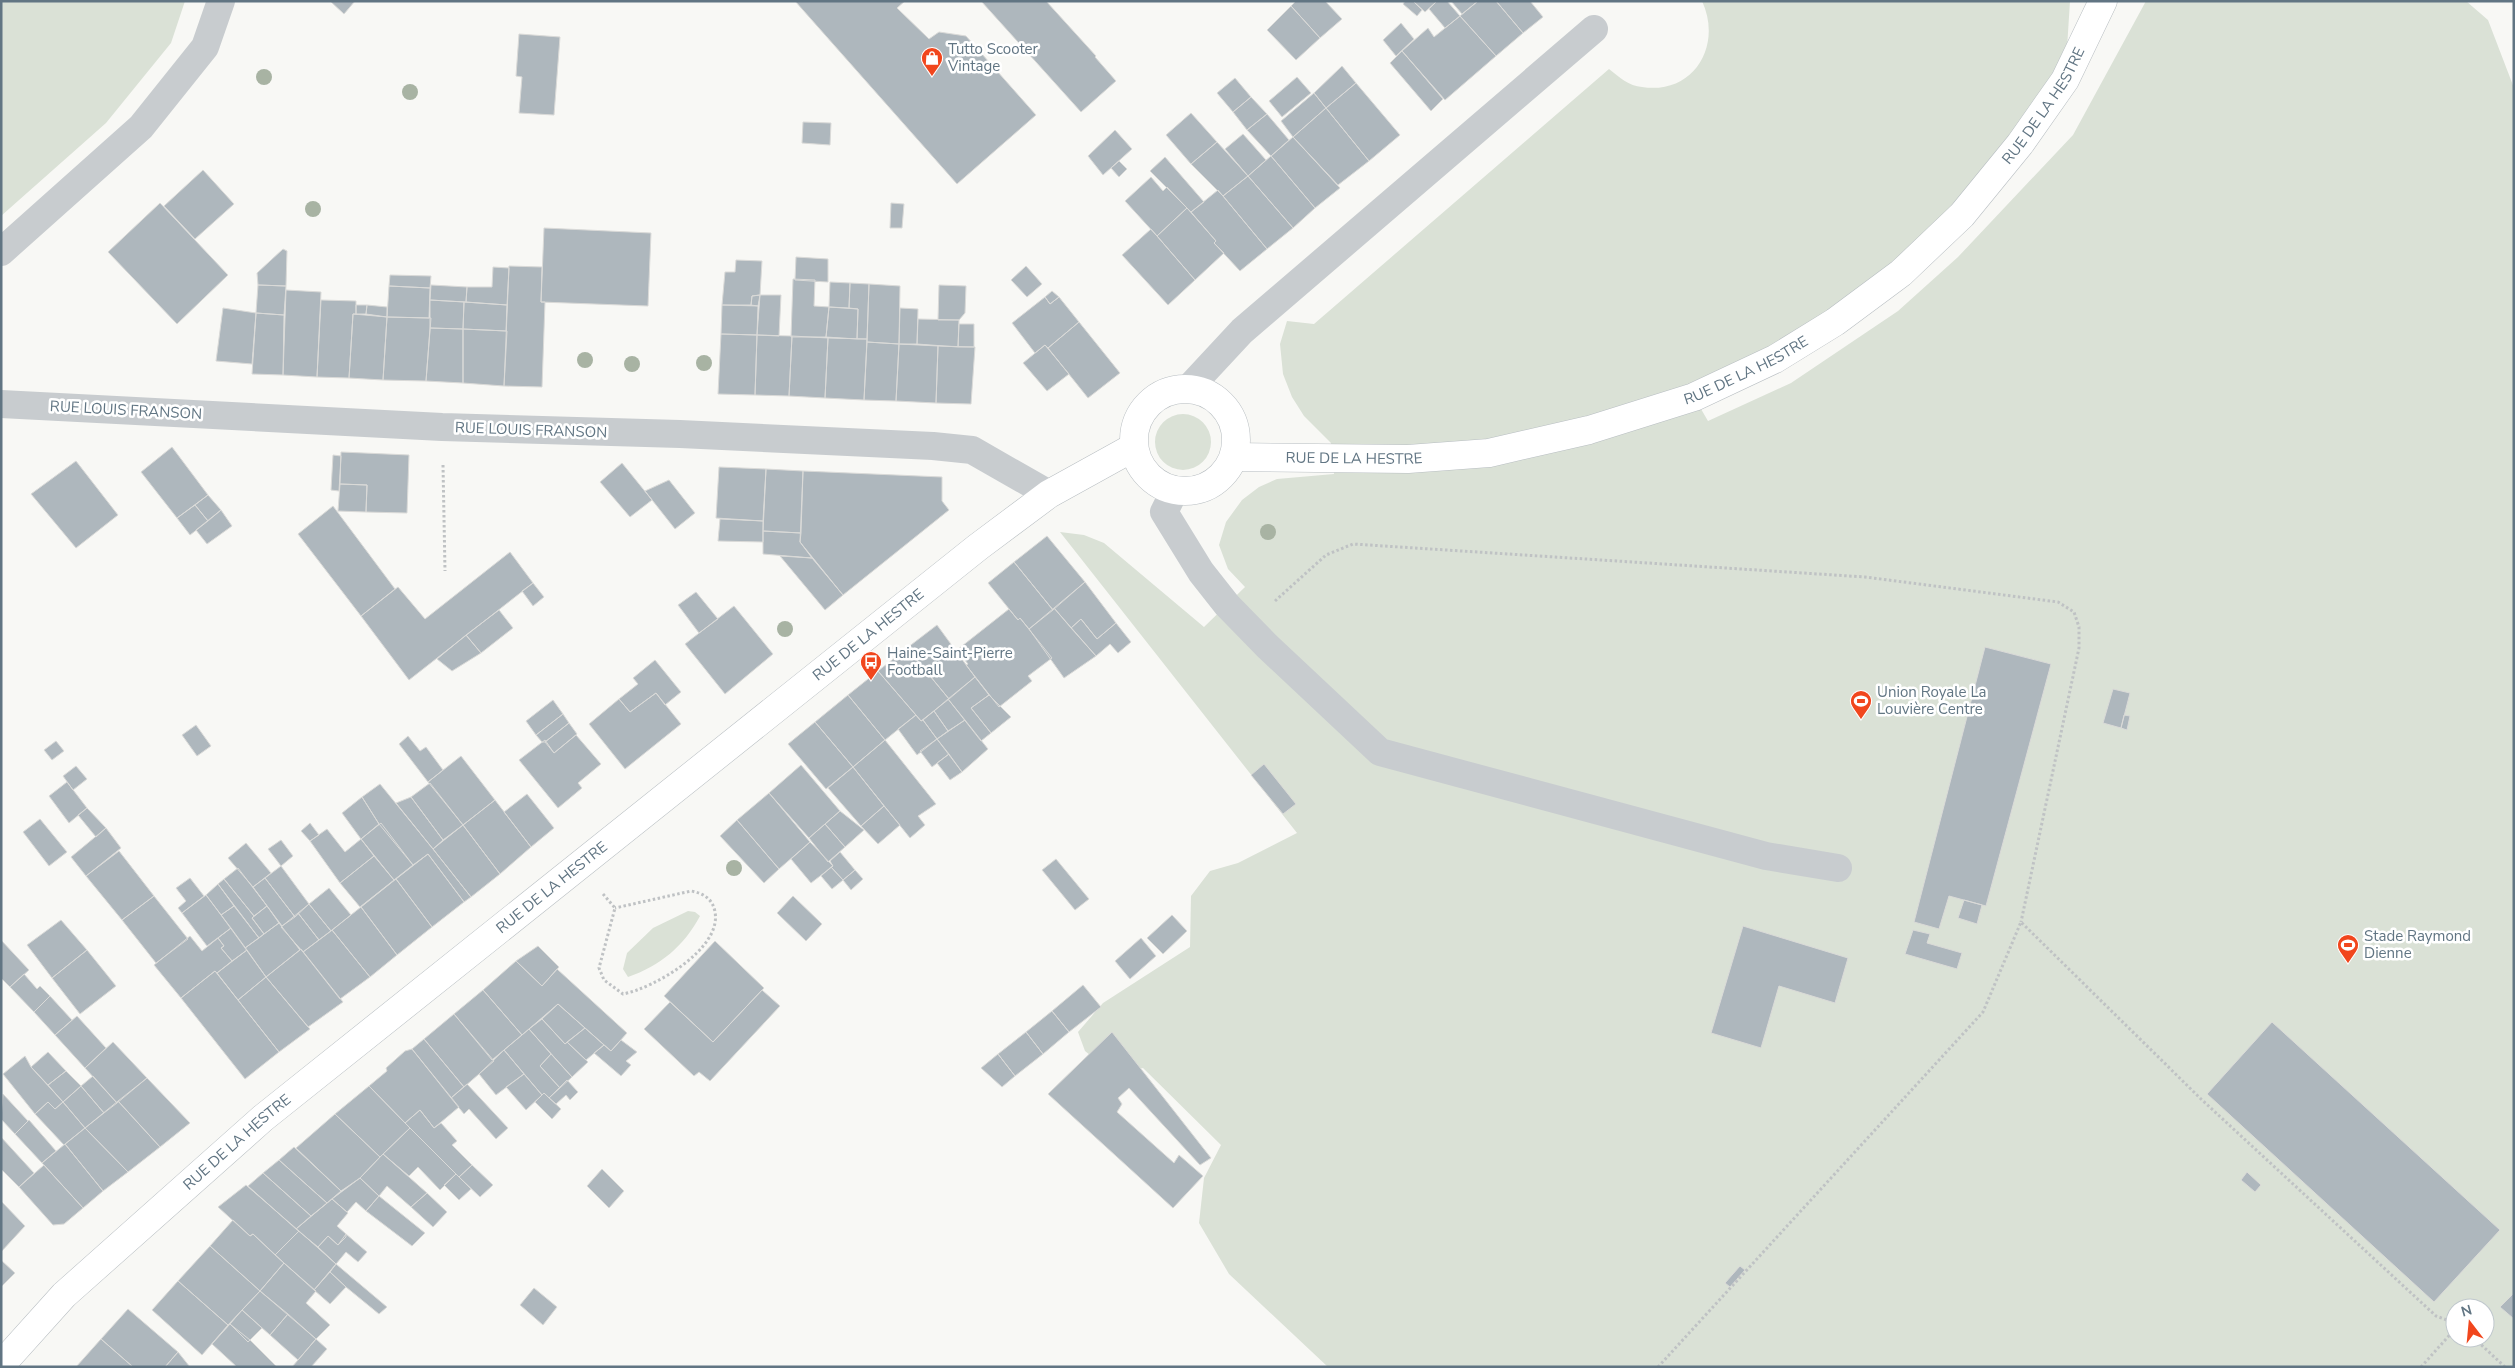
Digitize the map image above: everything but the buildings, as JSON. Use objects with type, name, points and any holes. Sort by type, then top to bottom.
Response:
[{"type":"street","points":[[1,252],[141,127],[205,47],[221,1]]},
{"type":"street","name":"RUE DE LA HESTRE","points":[[1234,457],[1408,459],[1489,453],[1589,430],[1694,397],[1775,359],[1835,322],[1901,273],[1962,214],[2020,144],[2065,80],[2101,5]]},
{"type":"street","points":[[1189,388],[1242,331],[1594,29]]},
{"type":"street","points":[[1189,388],[1207,393],[1222,404],[1233,420],[1236,438],[1234,457],[1227,470],[1204,488],[1189,491],[1175,490],[1157,482],[1142,469],[1134,447],[1137,421],[1148,404],[1169,391],[1189,388]]},
{"type":"street","name":"RUE LOUIS FRANSON","points":[[1,404],[442,427],[680,434],[972,450],[1049,494]]},
{"type":"street","name":"RUE DE LA HESTRE","points":[[1,1365],[64,1295],[263,1118],[978,547],[1049,494],[1134,447]]},
{"type":"street","points":[[1175,490],[1164,512],[1201,572],[1247,627],[1380,752],[1766,856],[1838,868]]},
{"type":"path","points":[[442,427],[445,571]]},
{"type":"path","points":[[1247,627],[1306,571],[1326,556],[1353,544],[1865,577],[2058,602],[2074,612],[2079,627],[2079,648],[2021,922],[1982,1012],[1658,1367]]},
{"type":"path","points":[[578,865],[615,908]]},
{"type":"path","points":[[691,891],[703,893],[714,906],[716,920],[714,931],[692,956],[668,976],[637,991],[623,994],[604,980],[599,968],[615,908],[691,891]]},
{"type":"path","points":[[2021,922],[2230,1126],[2436,1316],[2445,1319]]},
{"type":"path","points":[[2421,1367],[2445,1340]]},
{"type":"path","points":[[2485,1348],[2505,1367]]},
{"type":"shaded area","points":[[1,1],[185,1],[171,43],[106,123],[1,216]]},
{"type":"shaded area","name":"Union Royale La Louvière Centre","points":[[1702,1],[2070,1],[2065,80],[1901,273],[1694,397],[1708,421],[1791,383],[1898,311],[1958,257],[2073,135],[2146,1],[2466,1],[2488,20],[2514,88],[2514,1367],[1328,1367],[1229,1274],[1199,1223],[1204,1178],[1221,1145],[1143,1068],[1123,1072],[1100,1063],[1085,1051],[1078,1032],[1103,1003],[1190,947],[1191,896],[1210,871],[1238,863],[1297,833],[1060,532],[1084,535],[1104,543],[1204,627],[1245,587],[1228,569],[1219,545],[1226,522],[1242,500],[1259,487],[1277,479],[1334,474],[1331,443],[1304,416],[1292,397],[1283,374],[1280,344],[1287,321],[1314,324],[1609,69],[1628,83],[1637,86],[1660,87],[1676,83],[1689,75],[1699,64],[1706,50],[1709,35],[1708,18]]},
{"type":"shaded area","points":[[1183,414],[1198,419],[1206,427],[1211,442],[1206,457],[1198,465],[1183,470],[1168,465],[1160,457],[1155,442],[1160,427],[1168,419]]},
{"type":"shaded area","points":[[688,911],[695,912],[700,916],[679,946],[661,961],[628,977],[623,969],[627,953],[653,928]]},
{"type":"place","name":"Tutto Scooter Vintage","points":[[932,77]]},
{"type":"place","name":"Haine-Saint-Pierre Football","points":[[871,681]]},
{"type":"place","name":"Union Royale La Louvière Centre","points":[[1861,720]]},
{"type":"place","name":"Stade Raymond Dienne","points":[[2348,964]]}]
